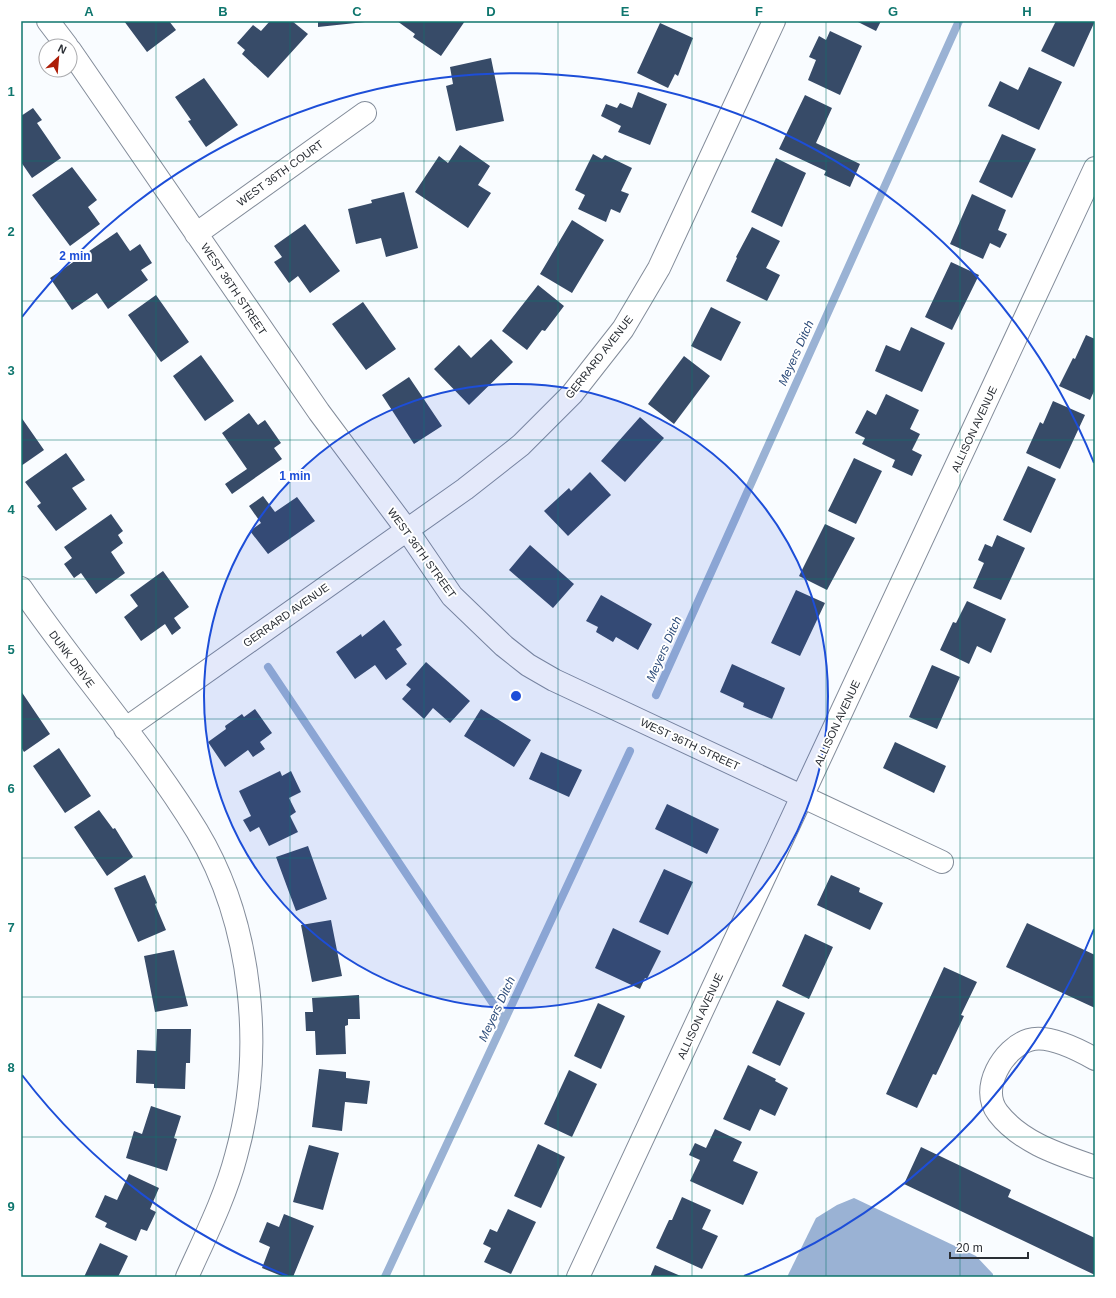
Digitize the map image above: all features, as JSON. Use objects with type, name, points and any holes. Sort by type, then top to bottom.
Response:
[{"type":"street","points":[[48,21],[61,38]]},
{"type":"street","name":"GERRARD AVENUE","points":[[125,729],[465,489],[521,445],[572,394],[609,348],[636,309],[659,268],[774,21]]},
{"type":"street","name":"WEST 36TH STREET","points":[[78,62],[319,412],[407,530],[452,596],[494,638],[528,665],[554,680],[942,862]]},
{"type":"street","name":"WEST 36TH COURT","points":[[196,234],[365,113]]},
{"type":"street","name":"ALLISON AVENUE","points":[[578,1277],[1095,168]]},
{"type":"street","name":"DUNK DRIVE","points":[[21,588],[53,634],[125,729]]},
{"type":"street","points":[[125,729],[186,814],[198,833],[214,865],[235,921],[250,1003],[252,1039],[250,1075],[247,1110],[239,1146],[221,1202],[187,1277]]},
{"type":"street","points":[[1095,1059],[1077,1049],[1054,1042],[1047,1040],[1030,1040],[1011,1049],[992,1079],[990,1095],[997,1112],[1016,1132],[1057,1153],[1095,1167]]},
{"type":"water","points":[[854,1198],[976,1256],[993,1274],[993,1277],[787,1277],[816,1218],[837,1205]]},
{"type":"building","points":[[124,21],[169,21],[176,30],[147,52]]},
{"type":"building","points":[[270,21],[292,21],[308,34],[268,78],[242,54],[245,50],[237,43],[253,25],[261,31]]},
{"type":"building","points":[[318,21],[365,21],[365,22],[318,27]]},
{"type":"building","points":[[397,21],[465,21],[441,56],[413,37],[415,34]]},
{"type":"building","points":[[856,21],[881,21],[876,31]]},
{"type":"building","points":[[1056,21],[1095,21],[1074,67],[1041,51]]},
{"type":"building","points":[[660,23],[693,38],[678,76],[675,74],[668,88],[637,73]]},
{"type":"building","points":[[830,31],[862,46],[840,95],[808,80],[816,60],[809,57],[819,36],[826,40]]},
{"type":"building","points":[[491,58],[504,121],[456,131],[446,86],[453,84],[450,67]]},
{"type":"building","points":[[1029,67],[1062,82],[1039,130],[988,106],[1000,81],[1018,90]]},
{"type":"building","points":[[204,78],[238,125],[206,147],[188,121],[191,120],[175,97]]},
{"type":"building","points":[[638,92],[667,104],[650,145],[618,132],[621,126],[601,116],[606,104],[617,108],[620,103],[632,108]]},
{"type":"building","points":[[805,95],[832,108],[816,143],[860,164],[850,187],[824,175],[826,171],[779,149]]},
{"type":"building","points":[[33,108],[42,120],[37,123],[61,158],[32,178],[21,162],[21,116]]},
{"type":"building","points":[[1002,134],[1036,149],[1012,198],[979,182]]},
{"type":"building","points":[[460,145],[490,166],[478,185],[491,193],[468,228],[415,192],[439,156],[448,163]]},
{"type":"building","points":[[593,154],[602,159],[605,155],[632,168],[621,191],[629,194],[620,213],[611,209],[606,222],[578,209],[585,195],[575,190]]},
{"type":"building","points":[[776,158],[806,173],[782,227],[751,212]]},
{"type":"building","points":[[72,167],[97,200],[88,207],[100,224],[70,246],[32,195]]},
{"type":"building","points":[[404,192],[418,248],[386,257],[381,238],[356,244],[348,209],[372,203],[371,200]]},
{"type":"building","points":[[972,194],[1006,210],[998,230],[1007,234],[1000,248],[990,243],[983,259],[950,244]]},
{"type":"building","points":[[572,220],[604,240],[572,293],[540,274]]},
{"type":"building","points":[[305,224],[340,271],[310,293],[298,276],[289,283],[274,262],[282,257],[274,246]]},
{"type":"building","points":[[752,227],[780,241],[766,268],[780,275],[767,301],[726,281],[737,258],[736,257]]},
{"type":"building","points":[[117,232],[130,251],[140,244],[152,263],[141,270],[148,280],[108,309],[97,293],[72,310],[50,278]]},
{"type":"building","points":[[951,262],[979,275],[952,330],[925,317]]},
{"type":"building","points":[[538,285],[564,306],[545,331],[542,330],[527,350],[502,331]]},
{"type":"building","points":[[156,295],[189,342],[161,362],[128,315]]},
{"type":"building","points":[[363,302],[396,349],[366,370],[332,324]]},
{"type":"building","points":[[711,307],[741,322],[721,361],[691,346]]},
{"type":"building","points":[[911,327],[945,343],[922,392],[875,371],[886,345],[900,351]]},
{"type":"building","points":[[1086,335],[1095,339],[1095,389],[1090,400],[1059,386],[1073,358],[1075,359]]},
{"type":"building","points":[[491,339],[513,362],[469,405],[434,369],[459,345],[471,358]]},
{"type":"building","points":[[201,355],[234,401],[205,421],[173,376]]},
{"type":"building","points":[[684,356],[710,376],[674,424],[648,404]]},
{"type":"building","points":[[409,377],[442,426],[414,444],[382,395]]},
{"type":"building","points":[[886,394],[919,410],[910,429],[920,434],[912,450],[922,455],[912,476],[892,467],[895,460],[862,444],[865,438],[855,433],[867,410],[876,415]]},
{"type":"building","points":[[1053,401],[1085,415],[1060,469],[1026,453],[1040,422],[1043,424]]},
{"type":"building","points":[[249,413],[258,425],[265,420],[281,443],[274,448],[282,459],[232,494],[225,484],[247,469],[222,433]]},
{"type":"building","points":[[21,417],[44,450],[21,466]]},
{"type":"building","points":[[640,417],[664,438],[625,482],[601,461]]},
{"type":"building","points":[[66,453],[85,480],[72,488],[87,509],[56,531],[37,506],[41,503],[25,482]]},
{"type":"building","points":[[854,458],[882,471],[856,524],[828,511]]},
{"type":"building","points":[[1028,466],[1056,479],[1031,533],[1003,520]]},
{"type":"building","points":[[590,472],[611,495],[568,536],[544,511],[569,488],[571,491]]},
{"type":"building","points":[[263,496],[275,512],[297,497],[315,521],[268,554],[250,531],[261,523],[249,506]]},
{"type":"building","points":[[111,514],[123,531],[118,535],[123,543],[111,552],[125,573],[96,594],[81,573],[74,578],[64,564],[72,558],[64,547]]},
{"type":"building","points":[[825,524],[855,538],[827,590],[799,576]]},
{"type":"building","points":[[997,535],[1025,548],[1001,600],[973,588],[984,563],[978,560],[985,544],[992,547]]},
{"type":"building","points":[[530,545],[574,584],[553,608],[509,570]]},
{"type":"building","points":[[163,571],[189,607],[174,618],[181,628],[172,635],[165,624],[141,641],[124,617],[138,606],[130,595]]},
{"type":"building","points":[[796,590],[825,603],[800,656],[771,643]]},
{"type":"building","points":[[601,595],[652,624],[638,650],[616,637],[613,642],[596,632],[598,627],[586,621]]},
{"type":"building","points":[[967,601],[1006,619],[991,653],[977,646],[969,664],[940,650],[953,622],[956,623]]},
{"type":"building","points":[[384,620],[402,645],[396,649],[407,664],[386,680],[375,665],[355,679],[336,652],[361,634],[362,637]]},
{"type":"building","points":[[426,662],[470,701],[450,723],[433,708],[424,719],[402,699],[411,689],[406,685]]},
{"type":"building","points":[[732,664],[785,688],[772,719],[743,707],[744,703],[720,692]]},
{"type":"building","points":[[932,665],[960,677],[937,729],[909,717]]},
{"type":"building","points":[[21,691],[50,734],[24,752],[21,747]]},
{"type":"building","points":[[255,709],[272,733],[260,742],[265,749],[253,757],[248,750],[225,767],[208,742],[226,729],[225,726],[242,714],[244,717]]},
{"type":"building","points":[[481,709],[531,740],[514,767],[464,736]]},
{"type":"building","points":[[895,742],[946,766],[934,793],[883,768]]},
{"type":"building","points":[[59,748],[91,796],[65,813],[33,766]]},
{"type":"building","points":[[541,752],[582,770],[569,797],[529,779]]},
{"type":"building","points":[[280,771],[282,776],[291,771],[301,792],[289,798],[296,812],[290,816],[298,832],[269,846],[259,827],[250,832],[243,820],[251,816],[239,791]]},
{"type":"building","points":[[667,804],[719,829],[707,854],[655,829]]},
{"type":"building","points":[[99,810],[113,829],[115,828],[133,857],[107,876],[74,827]]},
{"type":"building","points":[[308,846],[327,899],[296,911],[276,857]]},
{"type":"building","points":[[664,869],[693,882],[668,935],[639,922]]},
{"type":"building","points":[[145,875],[157,903],[155,904],[166,930],[138,942],[114,888]]},
{"type":"building","points":[[831,875],[860,888],[859,892],[883,903],[870,930],[817,905]]},
{"type":"building","points":[[331,920],[342,976],[312,982],[301,925]]},
{"type":"building","points":[[1027,923],[1095,955],[1095,1008],[1006,967]]},
{"type":"building","points":[[613,928],[661,951],[647,979],[645,978],[640,989],[595,968]]},
{"type":"building","points":[[805,934],[833,947],[809,999],[782,986]]},
{"type":"building","points":[[174,950],[188,1006],[155,1012],[144,956]]},
{"type":"building","points":[[944,967],[977,982],[961,1015],[964,1016],[936,1075],[933,1074],[917,1108],[886,1094]]},
{"type":"building","points":[[359,995],[360,1019],[348,1019],[348,1025],[345,1026],[346,1054],[316,1055],[315,1031],[306,1031],[305,1012],[313,1012],[312,998]]},
{"type":"building","points":[[777,1000],[805,1013],[780,1066],[752,1053]]},
{"type":"building","points":[[598,1003],[625,1016],[601,1069],[574,1056]]},
{"type":"building","points":[[157,1029],[191,1029],[190,1063],[186,1063],[185,1089],[154,1088],[154,1084],[136,1083],[137,1050],[156,1051]]},
{"type":"building","points":[[748,1065],[776,1079],[775,1081],[788,1088],[775,1116],[760,1109],[750,1131],[723,1119]]},
{"type":"building","points":[[319,1069],[346,1072],[346,1078],[370,1081],[367,1104],[345,1102],[342,1131],[312,1127]]},
{"type":"building","points":[[569,1070],[597,1084],[572,1137],[544,1124]]},
{"type":"building","points":[[151,1106],[181,1116],[174,1138],[177,1139],[167,1171],[126,1158],[134,1131],[142,1134]]},
{"type":"building","points":[[715,1129],[742,1142],[733,1161],[758,1172],[743,1205],[690,1181],[700,1160],[689,1155],[695,1143],[706,1148]]},
{"type":"building","points":[[538,1144],[565,1157],[541,1208],[514,1196]]},
{"type":"building","points":[[309,1145],[339,1153],[323,1210],[293,1202]]},
{"type":"building","points":[[921,1147],[1011,1190],[1008,1197],[1095,1238],[1095,1275],[904,1184]]},
{"type":"building","points":[[129,1174],[159,1188],[150,1209],[156,1212],[147,1231],[141,1229],[136,1241],[105,1227],[107,1223],[95,1217],[105,1195],[117,1200]]},
{"type":"building","points":[[682,1197],[711,1210],[702,1229],[718,1236],[702,1269],[656,1248],[669,1220],[672,1220]]},
{"type":"building","points":[[508,1209],[536,1222],[511,1274],[484,1262],[491,1248],[483,1244],[490,1229],[497,1232]]},
{"type":"building","points":[[284,1214],[314,1226],[293,1277],[284,1277],[262,1268],[270,1247],[259,1242],[267,1222],[279,1227]]},
{"type":"building","points":[[100,1243],[128,1256],[118,1277],[84,1277]]},
{"type":"building","points":[[655,1265],[683,1277],[650,1277]]},
{"type":"waterway","name":"Meyers Ditch","points":[[656,695],[959,21]]},
{"type":"waterway","points":[[268,667],[504,1020]]},
{"type":"waterway","name":"Meyers Ditch","points":[[385,1277],[630,751]]}]
